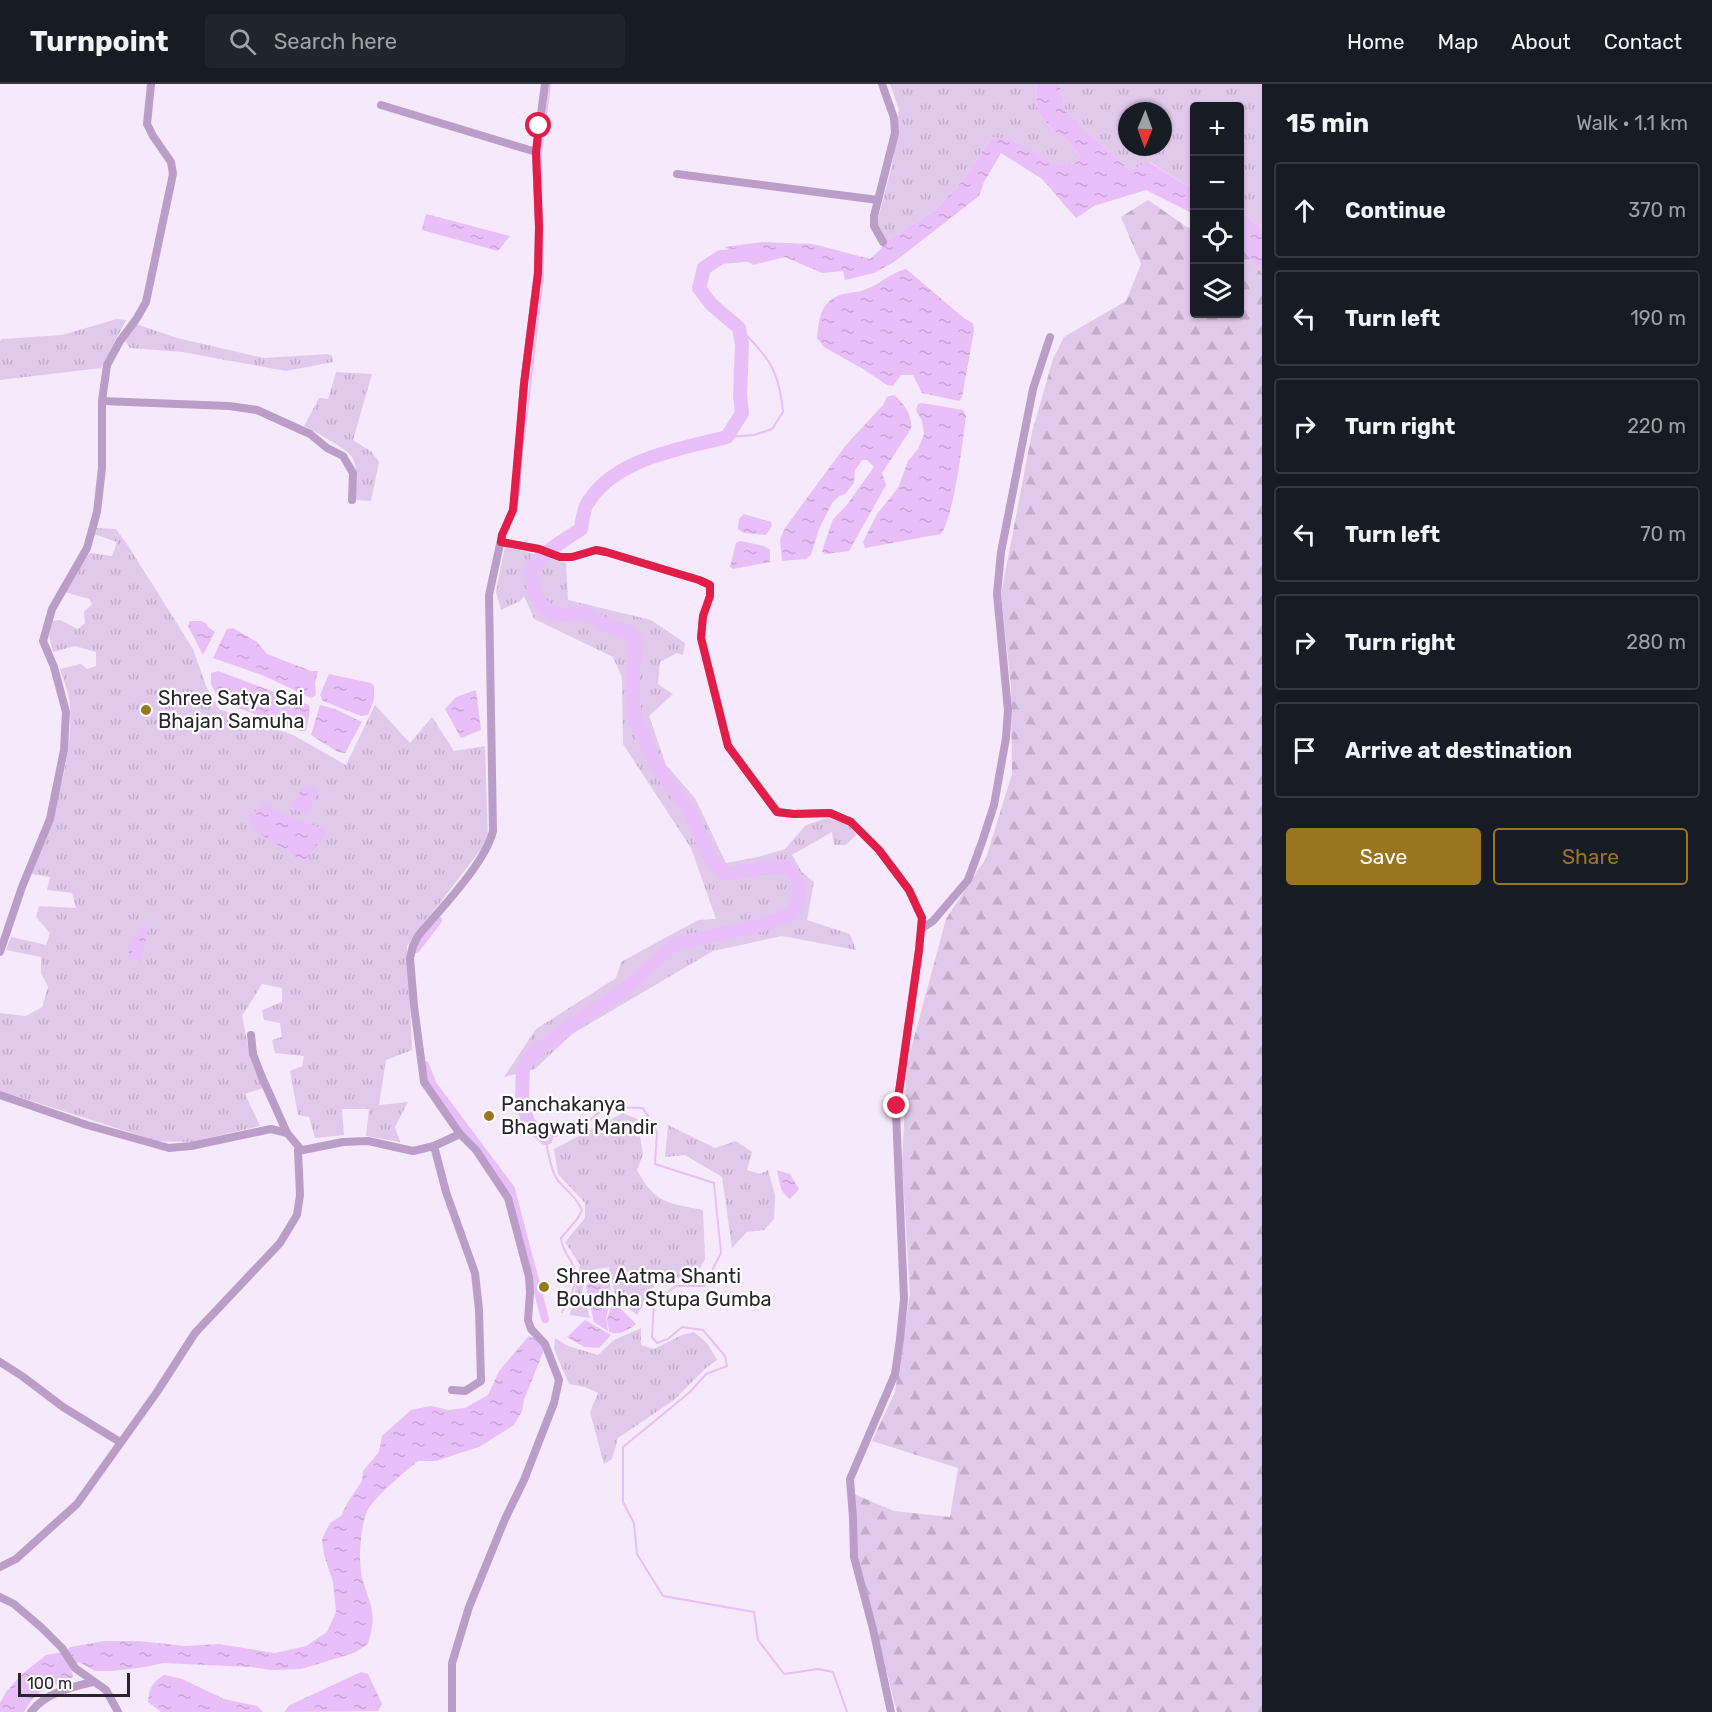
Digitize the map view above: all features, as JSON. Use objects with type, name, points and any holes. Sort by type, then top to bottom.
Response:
[{"type":"street","points":[[0,952],[22,887],[50,819],[64,750],[66,712],[54,667],[43,641],[52,609],[87,548],[97,512],[102,468],[102,400],[107,365],[146,302],[173,174],[171,162],[147,124],[151,84]]},
{"type":"street","points":[[452,1712],[452,1663],[469,1607],[505,1519],[524,1480],[554,1403],[559,1380],[545,1344],[531,1329],[528,1320],[529,1277],[508,1198],[476,1150],[460,1134],[424,1082],[410,958],[418,936],[478,862],[490,845],[493,831],[489,595],[502,535],[513,510],[524,384],[538,273],[536,152],[545,84]]},
{"type":"street","points":[[882,84],[894,118],[895,133],[874,216],[874,226],[883,242]]},
{"type":"street","points":[[381,105],[536,152]]},
{"type":"street","points":[[677,174],[878,200]]},
{"type":"street","points":[[921,928],[933,921],[968,880],[994,805],[1006,738],[1008,710],[997,594],[1002,552],[1033,389],[1050,337]]},
{"type":"street","points":[[102,400],[228,406],[257,410],[310,434],[327,448],[343,456],[353,473],[352,500]]},
{"type":"street","points":[[501,542],[539,549],[560,557],[572,557],[596,550],[606,552],[710,585],[710,596],[703,616],[701,638],[728,746],[777,812],[830,813],[851,822],[879,850],[909,890],[922,918],[896,1113],[904,1299],[900,1339],[894,1374],[850,1479],[854,1518],[854,1557],[891,1712]]},
{"type":"street","points":[[0,1567],[16,1559],[77,1504],[157,1392],[195,1333],[280,1243],[297,1215],[300,1195],[298,1147],[287,1133],[253,1054],[251,1035]]},
{"type":"street","points":[[0,1095],[87,1125],[169,1148],[191,1146],[271,1129],[287,1133]]},
{"type":"street","points":[[298,1151],[343,1142],[368,1141],[413,1151],[434,1146],[460,1134]]},
{"type":"street","points":[[434,1146],[446,1192],[475,1273],[479,1310],[481,1381],[465,1391],[452,1390]]},
{"type":"street","points":[[0,1362],[63,1407],[120,1442]]},
{"type":"street","points":[[0,1598],[14,1604],[62,1648],[75,1668],[106,1690],[118,1712]]},
{"type":"street","points":[[32,1712],[48,1697],[72,1687],[93,1682]]},
{"type":"green space","points":[[890,84],[1037,84],[1036,99],[1043,119],[1080,156],[1078,161],[1070,164],[1055,164],[1018,142],[992,137],[958,186],[935,210],[886,241],[877,222],[892,166],[899,110]]},
{"type":"green space","points":[[1059,84],[1262,84],[1262,228],[1244,214],[1244,102],[1190,102],[1190,187],[1150,162],[1130,170],[1066,112]]},
{"type":"green space","points":[[1148,200],[1190,228],[1190,318],[1244,318],[1244,251],[1262,273],[1262,1712],[897,1712],[857,1556],[854,1494],[894,1511],[950,1517],[958,1468],[872,1441],[895,1392],[910,1294],[902,1162],[907,1064],[946,919],[986,858],[1012,774],[1011,686],[1001,595],[1032,432],[1053,359],[1064,337],[1126,301],[1141,264],[1121,217]]},
{"type":"green space","points":[[117,319],[126,320],[101,368],[0,380],[0,341],[2,339],[62,335]]},
{"type":"green space","points":[[136,324],[177,338],[264,358],[328,354],[332,356],[333,362],[286,371],[182,352],[130,348],[125,341]]},
{"type":"green space","points":[[336,372],[372,374],[353,440],[372,452],[379,462],[371,501],[355,500],[356,472],[349,453],[304,426],[319,398],[328,399]]},
{"type":"green space","points":[[96,528],[116,529],[127,544],[193,649],[206,686],[219,709],[293,735],[346,765],[375,705],[410,743],[432,717],[454,751],[485,746],[488,840],[407,946],[412,1050],[386,1060],[379,1105],[408,1102],[395,1127],[400,1142],[366,1136],[369,1109],[342,1109],[344,1135],[315,1138],[309,1117],[298,1115],[290,1071],[302,1066],[304,1056],[275,1053],[272,1040],[282,1037],[280,1023],[264,1020],[262,1010],[282,1002],[282,988],[262,984],[242,1016],[251,1061],[263,1088],[245,1094],[260,1126],[191,1142],[157,1141],[0,1091],[0,1013],[26,1016],[42,1007],[48,987],[41,973],[41,957],[6,950],[11,937],[46,945],[50,933],[36,917],[39,906],[76,908],[72,893],[47,890],[50,877],[31,874],[65,770],[70,705],[60,669],[81,664],[87,669],[96,666],[96,652],[75,646],[53,652],[49,636],[52,621],[60,620],[78,629],[85,623],[84,612],[92,604],[89,599],[65,592],[81,563],[90,553],[112,556],[117,542],[94,534]]},
{"type":"green space","points":[[505,546],[566,563],[568,600],[651,620],[685,643],[683,655],[677,653],[660,662],[658,684],[673,694],[649,716],[666,765],[695,798],[726,863],[785,849],[806,825],[827,818],[851,825],[856,835],[846,845],[834,845],[832,832],[792,855],[802,872],[814,882],[807,920],[850,934],[856,950],[782,936],[713,951],[572,1034],[535,1069],[504,1077],[536,1029],[616,978],[621,962],[698,920],[716,919],[691,848],[623,744],[622,677],[613,657],[534,619],[524,596],[520,601],[501,610],[496,592]]},
{"type":"green space","points":[[623,1113],[637,1119],[643,1154],[637,1170],[650,1190],[664,1200],[703,1210],[705,1259],[695,1278],[659,1277],[637,1315],[616,1299],[609,1267],[592,1270],[582,1290],[590,1318],[570,1315],[580,1265],[565,1242],[585,1218],[585,1203],[558,1174],[554,1149]]},
{"type":"green space","points":[[668,1125],[715,1148],[736,1141],[752,1152],[747,1170],[760,1174],[768,1170],[775,1195],[774,1219],[764,1230],[747,1232],[732,1248],[722,1177],[685,1155],[665,1157]]},
{"type":"green space","points":[[641,1328],[641,1345],[654,1349],[682,1335],[694,1332],[707,1343],[717,1360],[674,1400],[618,1438],[612,1459],[604,1464],[590,1412],[598,1393],[585,1387],[569,1384],[554,1349],[555,1338],[568,1346],[598,1355],[614,1340]]},
{"type":"water","points":[[1037,84],[1059,84],[1066,112],[1130,170],[1149,162],[1190,188],[1190,212],[1146,190],[1094,206],[1076,218],[1042,179],[1001,153],[984,182],[979,196],[894,262],[874,273],[845,280],[843,271],[822,273],[785,257],[753,265],[725,247],[762,242],[813,244],[870,259],[886,241],[935,210],[958,186],[992,137],[1018,142],[1055,164],[1070,164],[1078,161],[1080,156],[1072,146],[1043,119],[1036,99]]},
{"type":"water","points":[[426,214],[510,236],[498,251],[422,230]]},
{"type":"water","points":[[1244,214],[1262,228],[1262,273],[1244,251]]},
{"type":"water","points":[[906,269],[965,319],[973,323],[974,331],[962,397],[959,401],[922,393],[913,375],[901,375],[893,386],[887,385],[824,347],[817,338],[824,307],[833,298],[869,288]]},
{"type":"water","points":[[894,395],[907,410],[911,419],[911,429],[882,473],[886,485],[849,551],[825,554],[822,551],[833,519],[846,506],[874,467],[867,460],[862,460],[855,470],[854,483],[845,494],[832,503],[819,529],[811,555],[806,559],[782,561],[780,539],[785,528],[846,445],[883,405],[887,397]]},
{"type":"water","points":[[918,404],[963,410],[966,416],[957,477],[946,525],[941,534],[865,548],[863,542],[877,514],[898,488],[908,461],[918,449],[924,434],[922,421],[916,410]]},
{"type":"water","points":[[744,514],[771,522],[772,526],[766,535],[744,533],[738,529],[739,519]]},
{"type":"water","points":[[740,541],[764,546],[770,550],[770,562],[733,569],[730,567],[736,543]]},
{"type":"water","points":[[190,621],[201,621],[215,632],[203,655],[188,626]]},
{"type":"water","points":[[233,628],[257,642],[267,654],[311,671],[318,671],[315,683],[316,695],[311,698],[262,675],[213,658],[227,629]]},
{"type":"water","points":[[218,671],[309,705],[306,731],[300,731],[220,701],[211,684],[211,673]]},
{"type":"water","points":[[329,674],[371,683],[374,686],[374,699],[368,715],[361,716],[323,701],[320,695]]},
{"type":"water","points":[[476,690],[481,730],[461,738],[445,709],[456,697]]},
{"type":"water","points":[[320,705],[335,709],[362,722],[345,753],[338,752],[311,735]]},
{"type":"water","points":[[306,784],[318,791],[308,814],[293,809],[291,804]]},
{"type":"water","points":[[264,804],[285,815],[324,829],[326,834],[305,860],[296,857],[256,829],[249,816]]},
{"type":"water","points":[[141,926],[149,927],[140,961],[129,957],[129,946],[131,938],[137,934]]},
{"type":"water","points":[[777,1170],[790,1174],[799,1189],[790,1199],[782,1190]]},
{"type":"water","points":[[607,1272],[612,1295],[606,1317],[608,1331],[594,1322],[586,1287],[592,1274]]},
{"type":"water","points":[[613,1301],[636,1324],[620,1333],[609,1332],[607,1319]]},
{"type":"water","points":[[585,1320],[611,1335],[599,1348],[584,1347],[567,1337]]},
{"type":"water","points":[[529,1336],[543,1347],[543,1352],[524,1400],[522,1411],[514,1425],[479,1447],[436,1461],[418,1461],[387,1488],[367,1511],[362,1529],[360,1560],[362,1577],[373,1616],[368,1644],[354,1653],[301,1669],[272,1670],[162,1663],[146,1667],[95,1671],[79,1662],[70,1666],[73,1676],[71,1679],[40,1692],[24,1712],[0,1712],[0,1703],[6,1692],[22,1674],[46,1655],[59,1653],[71,1647],[104,1641],[139,1641],[185,1646],[219,1644],[275,1653],[306,1646],[327,1632],[336,1612],[333,1582],[324,1555],[322,1539],[330,1523],[341,1516],[362,1481],[363,1471],[379,1452],[382,1436],[411,1410],[431,1406],[449,1410],[465,1408],[488,1395],[499,1371]]},
{"type":"water","points":[[361,1672],[368,1674],[382,1704],[378,1711],[284,1712],[290,1705]]},
{"type":"water","points":[[164,1675],[182,1679],[224,1699],[257,1706],[263,1712],[161,1712],[148,1702],[152,1686]]},
{"type":"waterway","points":[[524,439],[543,277],[541,153],[550,84]]},
{"type":"waterway","points":[[546,1138],[528,1123],[522,1098],[523,1068],[532,1054],[625,990],[674,944],[762,925],[791,914],[799,902],[797,881],[790,868],[774,866],[726,874],[715,865],[690,812],[655,763],[635,719],[632,680],[636,640],[630,633],[606,625],[581,611],[564,615],[550,611],[544,607],[535,594],[531,574],[534,565],[545,553],[581,529],[586,506],[597,490],[612,477],[648,458],[727,437],[742,413],[740,396],[742,344],[739,328],[711,304],[699,288],[704,268],[721,257],[756,254]]},
{"type":"waterway","points":[[727,437],[754,435],[772,429],[783,412],[779,385],[771,365],[758,347],[739,328]]},
{"type":"waterway","points":[[416,949],[438,920]]},
{"type":"waterway","points":[[425,1065],[433,1085],[511,1189],[545,1319]]},
{"type":"waterway","points":[[562,1312],[572,1294],[575,1274],[561,1238],[582,1210],[555,1176],[546,1138],[576,1131],[606,1107],[643,1108],[657,1132],[655,1164],[714,1183],[721,1253],[704,1286],[676,1286],[654,1302],[652,1337],[657,1343],[668,1339],[682,1327],[703,1330],[725,1356],[727,1366],[706,1374],[690,1392],[623,1447],[623,1502],[634,1523],[637,1554],[663,1596],[754,1612],[758,1640],[784,1674],[818,1669],[833,1672],[847,1712]]},
{"type":"place","name":"Shree Satya Sai Bhajan Samuha","points":[[146,710]]},
{"type":"place","name":"Panchakanya Bhagwati Mandir","points":[[489,1116]]},
{"type":"place","name":"Shree Aatma Shanti Boudhha Stupa Gumba","points":[[544,1287]]},
{"type":"route","points":[[539,126],[536,152],[538,273],[524,384],[516,490],[513,510],[501,542],[539,549],[560,557],[572,557],[596,550],[606,552],[710,585],[710,596],[703,616],[701,638],[728,746],[777,812],[830,813],[851,822],[879,850],[909,890],[922,918],[897,1106]]}]
